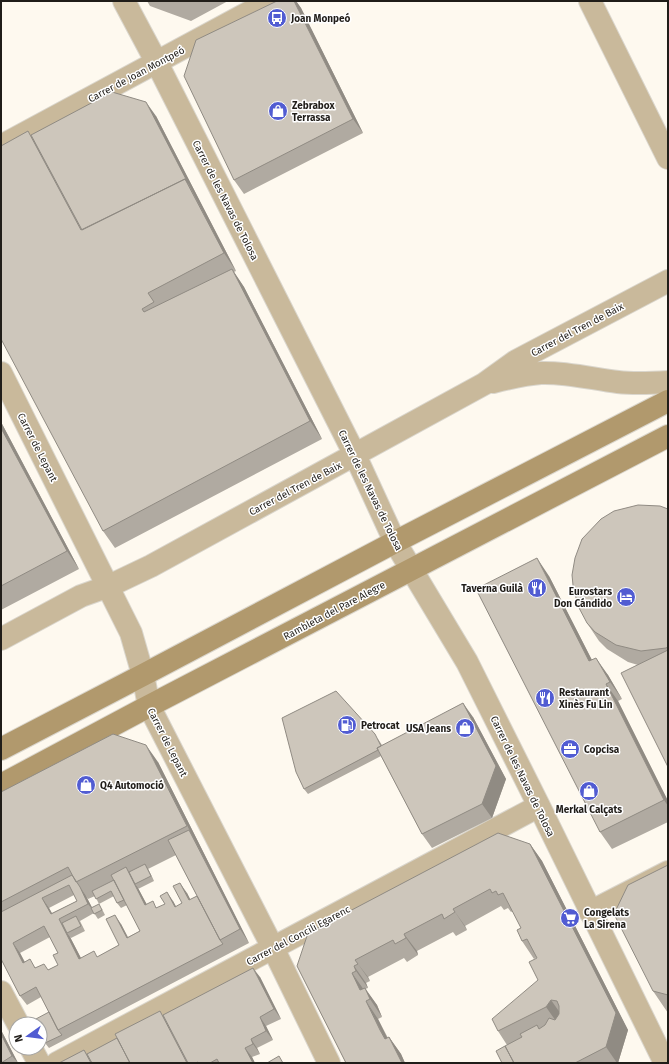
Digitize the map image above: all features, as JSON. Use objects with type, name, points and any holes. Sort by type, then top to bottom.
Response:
[{"type":"main road","points":[[1,749],[395,542],[668,401]]},
{"type":"main road","name":"Rambleta del Pare Alegre","points":[[1,785],[149,706],[668,436]]},
{"type":"street","name":"Carrer de les Navas de Tolosa","points":[[124,1],[157,63],[354,455],[395,542],[467,662],[664,1063]]},
{"type":"street","name":"Carrer de Joan Montpeó","points":[[1,146],[270,1]]},
{"type":"street","points":[[590,1],[668,158]]},
{"type":"street","name":"Carrer del Tren de Baix","points":[[1,639],[81,596],[109,586],[151,566],[484,384],[516,361],[668,281]]},
{"type":"street","name":"Carrer de Lepant","points":[[1,373],[109,586],[131,633],[143,675],[149,706],[273,948],[329,1063]]},
{"type":"street","points":[[484,384],[518,376],[542,373],[572,375],[620,382],[668,382]]},
{"type":"street","name":"Carrer del Concili Egarenc","points":[[57,1063],[539,806]]},
{"type":"street","points":[[590,912],[668,872]]},
{"type":"street","points":[[1,992],[14,1016]]},
{"type":"street","points":[[664,1063],[668,1061]]},
{"type":"building","name":"Zebrabox Terrassa","points":[[277,1],[294,1],[353,119],[234,180],[184,76],[196,40]]},
{"type":"building","points":[[112,92],[146,102],[188,183],[185,179],[82,230],[31,135]]},
{"type":"building","points":[[28,131],[81,230],[185,179],[224,253],[148,293],[154,302],[142,309],[144,312],[232,269],[310,421],[103,531],[1,339],[1,146]]},
{"type":"building","points":[[1,428],[67,551],[1,586]]},
{"type":"building","name":"Eurostars Don Cándido","points":[[638,505],[660,506],[668,509],[668,647],[641,651],[616,645],[595,632],[587,623],[578,606],[572,575],[575,558],[582,539],[601,519],[614,511]]},
{"type":"building","points":[[537,558],[589,661],[596,658],[610,682],[606,684],[664,800],[600,832],[476,589]]},
{"type":"building","points":[[668,650],[668,767],[621,673]]},
{"type":"building","points":[[336,691],[375,734],[381,746],[377,748],[378,750],[304,789],[296,772],[282,718]]},
{"type":"building","points":[[463,703],[496,766],[482,804],[422,834],[377,748]]},
{"type":"building","points":[[113,734],[146,745],[187,826],[76,882],[68,867],[1,902],[1,792]]},
{"type":"building","points":[[189,830],[240,929],[220,940],[168,840]]},
{"type":"building","points":[[498,833],[530,844],[616,1013],[606,1047],[575,1063],[514,1063],[505,1046],[522,1037],[520,1034],[537,1025],[539,1029],[545,1025],[549,1018],[555,1020],[559,1014],[559,1006],[557,1001],[551,1000],[546,1007],[498,1031],[492,1019],[538,980],[529,962],[537,958],[527,939],[522,941],[517,930],[521,928],[503,893],[498,895],[496,891],[492,893],[490,889],[453,909],[455,912],[444,919],[442,914],[404,934],[406,938],[395,944],[393,940],[355,960],[358,964],[354,966],[356,971],[352,973],[360,990],[365,988],[370,999],[366,1001],[380,1030],[385,1039],[389,1037],[402,1063],[346,1063],[297,966],[308,933]]},
{"type":"building","points":[[145,864],[151,876],[135,884],[129,872]]},
{"type":"building","points":[[668,865],[668,995],[653,991],[614,914],[628,885]]},
{"type":"building","points":[[126,867],[145,905],[153,901],[156,908],[165,904],[160,896],[167,892],[175,907],[182,903],[173,886],[180,883],[189,900],[197,896],[223,944],[58,1030],[36,987],[20,996],[1,959],[1,912],[72,875],[80,887],[88,904],[59,919],[79,959],[94,951],[97,957],[119,945],[106,919],[115,915],[127,938],[140,931],[111,875]],"holes":[[[69,885],[77,901],[51,914],[42,898]],[[44,926],[58,953],[53,955],[58,965],[48,970],[44,964],[35,968],[30,959],[23,963],[13,943]]]},
{"type":"building","points":[[114,880],[124,900],[117,903],[111,891],[96,899],[92,891]]},
{"type":"building","points":[[99,904],[102,910],[94,914],[91,908]]},
{"type":"building","points":[[76,916],[81,926],[67,933],[62,923]]},
{"type":"building","points":[[253,968],[274,1009],[260,1017],[266,1031],[251,1039],[253,1044],[245,1048],[253,1063],[219,1063],[217,1059],[210,1063],[188,1063],[163,1015]]},
{"type":"building","points":[[160,1011],[187,1063],[130,1063],[115,1034]]},
{"type":"building","points":[[49,1012],[62,1035],[48,1042],[48,1016],[42,1016]]},
{"type":"building","points":[[1,1034],[8,1048],[8,1056],[12,1056],[1,1063]]},
{"type":"building","points":[[117,1038],[130,1063],[92,1063],[87,1054]]},
{"type":"building","points":[[505,1046],[514,1063],[502,1063],[496,1051]]},
{"type":"building","points":[[84,1050],[91,1063],[59,1063]]},
{"type":"building","points":[[279,1056],[283,1063],[267,1063]]},
{"type":"place","name":"Joan Monpeó","points":[[277,18]]},
{"type":"place","name":"Zebrabox Terrassa","points":[[278,111]]},
{"type":"place","name":"Taverna Guilà","points":[[537,588]]},
{"type":"place","name":"Eurostars Don Cándido","points":[[626,597]]},
{"type":"place","name":"Restaurant Xinès Fu Lin","points":[[545,698]]},
{"type":"place","name":"Petrocat","points":[[347,725]]},
{"type":"place","name":"USA Jeans","points":[[465,728]]},
{"type":"place","name":"Copcisa","points":[[570,749]]},
{"type":"place","name":"Q4 Automoció","points":[[86,785]]},
{"type":"place","name":"Merkal Calçats","points":[[589,791]]},
{"type":"place","name":"Congelats La Sirena","points":[[570,918]]}]
